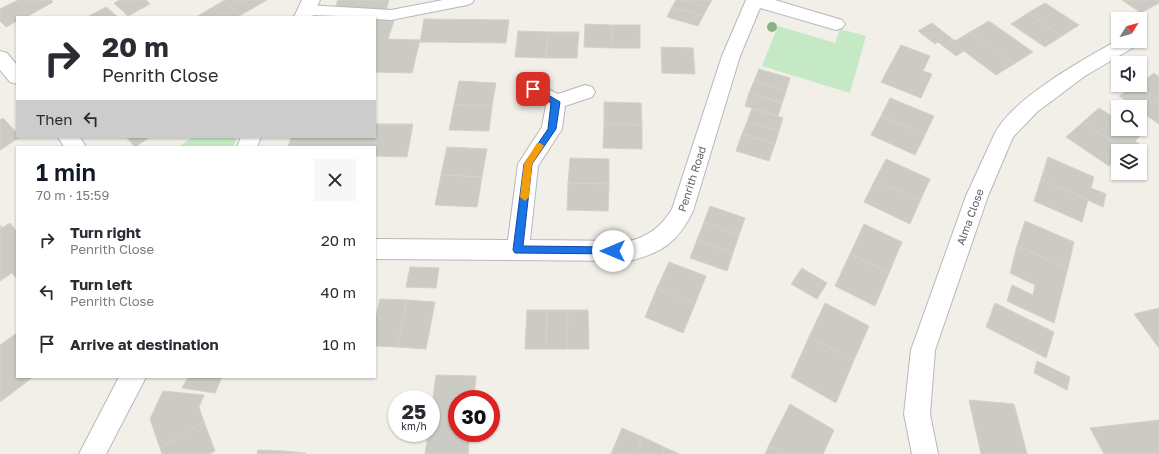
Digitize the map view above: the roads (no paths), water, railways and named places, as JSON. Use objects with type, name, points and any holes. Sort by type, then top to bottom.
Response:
[{"type":"street","name":"Penrith Road","points":[[376,249],[629,251],[643,248],[666,236],[676,224],[682,211],[731,56],[755,0],[836,24]]},
{"type":"street","name":"Alma Close","points":[[924,454],[917,414],[923,350],[977,196],[1006,133],[1036,102],[1078,71],[1118,48]]},
{"type":"street","points":[[0,58],[16,76]]},
{"type":"street","points":[[533,89],[556,102],[585,92]]},
{"type":"street","points":[[518,250],[528,164],[552,129],[556,102]]},
{"type":"street","points":[[69,138],[75,146]]},
{"type":"street","points":[[92,454],[132,378]]},
{"type":"lane","points":[[306,9],[390,15],[467,0]]}]
